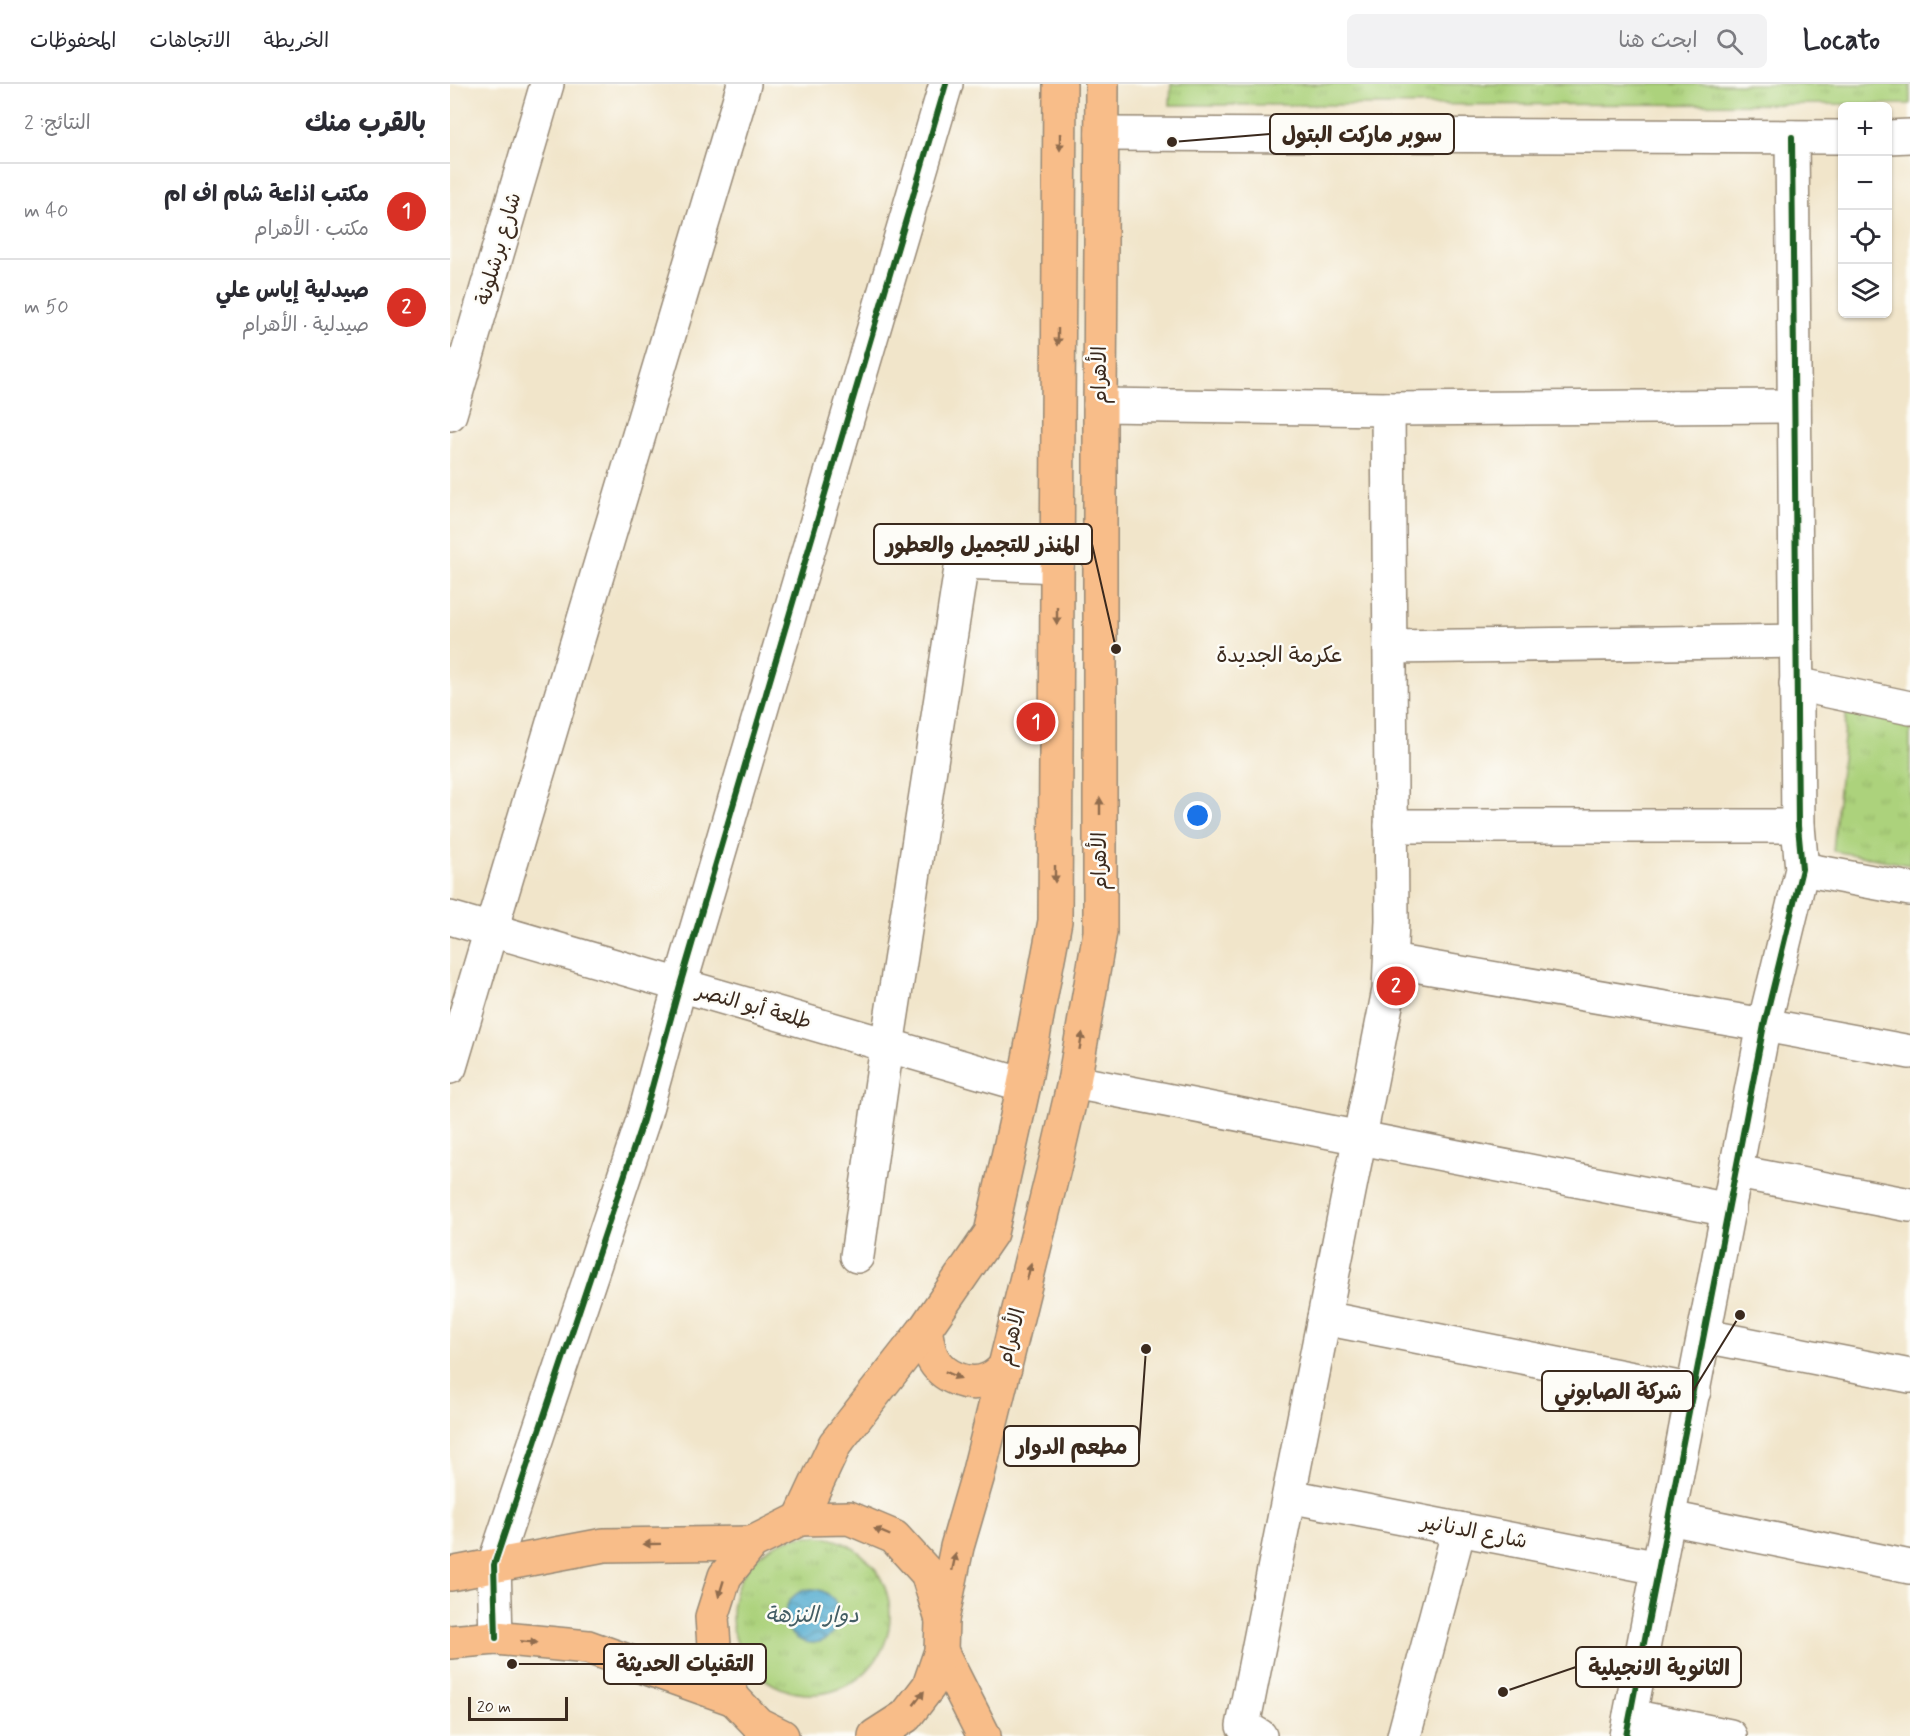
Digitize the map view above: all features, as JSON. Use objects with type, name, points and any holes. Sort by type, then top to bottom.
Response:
[{"type":"main road","name":"الأهرام","points":[[800,1519],[835,1444],[925,1329],[990,1233],[1024,1085],[1055,921],[1060,84]]},
{"type":"main road","name":"الأهرام","points":[[875,1736],[906,1716],[929,1686],[957,1548],[1005,1368],[1074,1082],[1100,933],[1102,84]]},
{"type":"main road","points":[[925,1329],[932,1356],[942,1370],[953,1378],[974,1382],[989,1380],[1005,1368]]},
{"type":"main road","points":[[782,1736],[758,1724],[734,1699],[715,1660],[712,1617],[725,1576],[752,1543],[800,1519],[849,1518],[894,1537],[927,1573],[941,1635],[984,1736]]},
{"type":"main road","points":[[450,1574],[604,1545],[752,1543]]},
{"type":"main road","points":[[450,1642],[496,1638],[588,1647],[734,1699]]},
{"type":"street","name":"شارع برشلونة","points":[[450,414],[547,84]]},
{"type":"street","points":[[450,1067],[744,84]]},
{"type":"street","points":[[496,1638],[494,1565],[643,1120],[680,985],[946,84]]},
{"type":"street","points":[[1102,134],[1838,137]]},
{"type":"street","points":[[1892,136],[1910,136]]},
{"type":"street","points":[[1730,1736],[1628,1726],[1764,1025],[1802,869],[1798,826],[1796,684],[1792,137]]},
{"type":"street","points":[[1100,405],[1388,410],[1794,406]]},
{"type":"street","points":[[1260,1736],[1243,1726],[1389,990],[1392,920],[1388,410]]},
{"type":"street","points":[[857,1256],[962,561],[1057,566]]},
{"type":"street","points":[[1390,647],[1796,641]]},
{"type":"street","points":[[1796,684],[1910,708]]},
{"type":"street","points":[[1391,826],[1798,826]]},
{"type":"street","points":[[1802,869],[1910,889]]},
{"type":"street","name":"طلعة أبو النصر","points":[[450,918],[1024,1085]]},
{"type":"street","points":[[1391,961],[1910,1052]]},
{"type":"street","points":[[1074,1082],[1729,1210]]},
{"type":"street","points":[[1737,1172],[1910,1204]]},
{"type":"street","points":[[1324,1318],[1694,1391]]},
{"type":"street","points":[[1705,1336],[1910,1376]]},
{"type":"street","name":"شارع الدنانير","points":[[1289,1496],[1659,1568]]},
{"type":"street","points":[[1669,1518],[1910,1567]]},
{"type":"street","points":[[1404,1736],[1459,1529]]},
{"type":"green space","points":[[1171,84],[1910,84],[1910,104],[1838,102],[1838,104],[1170,105]]},
{"type":"green space","points":[[1847,707],[1910,720],[1910,865],[1833,851]]},
{"type":"green space","points":[[811,1536],[841,1542],[867,1559],[884,1585],[890,1615],[884,1645],[867,1671],[841,1688],[811,1694],[781,1688],[755,1671],[738,1645],[732,1615],[738,1585],[755,1559],[781,1542]]},
{"type":"water","name":"دوار النزهة","points":[[812,1589],[831,1597],[839,1616],[831,1635],[812,1643],[793,1635],[785,1616],[793,1597]]},
{"type":"cycle path","points":[[496,1638],[494,1565],[643,1120],[680,985],[946,84]]},
{"type":"cycle path","points":[[1626,1736],[1764,1025],[1802,869],[1798,826],[1792,137]]},
{"type":"place","name":"سوبر ماركت البتول","points":[[1172,142]]},
{"type":"place","name":"المنذر للتجميل والعطور","points":[[1116,649]]},
{"type":"place","name":"مكتب اذاعة شام اف ام","points":[[1036,722]]},
{"type":"place","name":"صيدلية إياس علي","points":[[1396,986]]},
{"type":"place","name":"شركة الصابوني","points":[[1740,1315]]},
{"type":"place","name":"مطعم الدوار","points":[[1146,1349]]},
{"type":"place","name":"التقنيات الحديثة","points":[[512,1664]]},
{"type":"place","name":"الثانوية الانجيلية","points":[[1503,1692]]},
{"type":"district","name":"عكرمة الجديدة","points":[[1280,656]]}]
